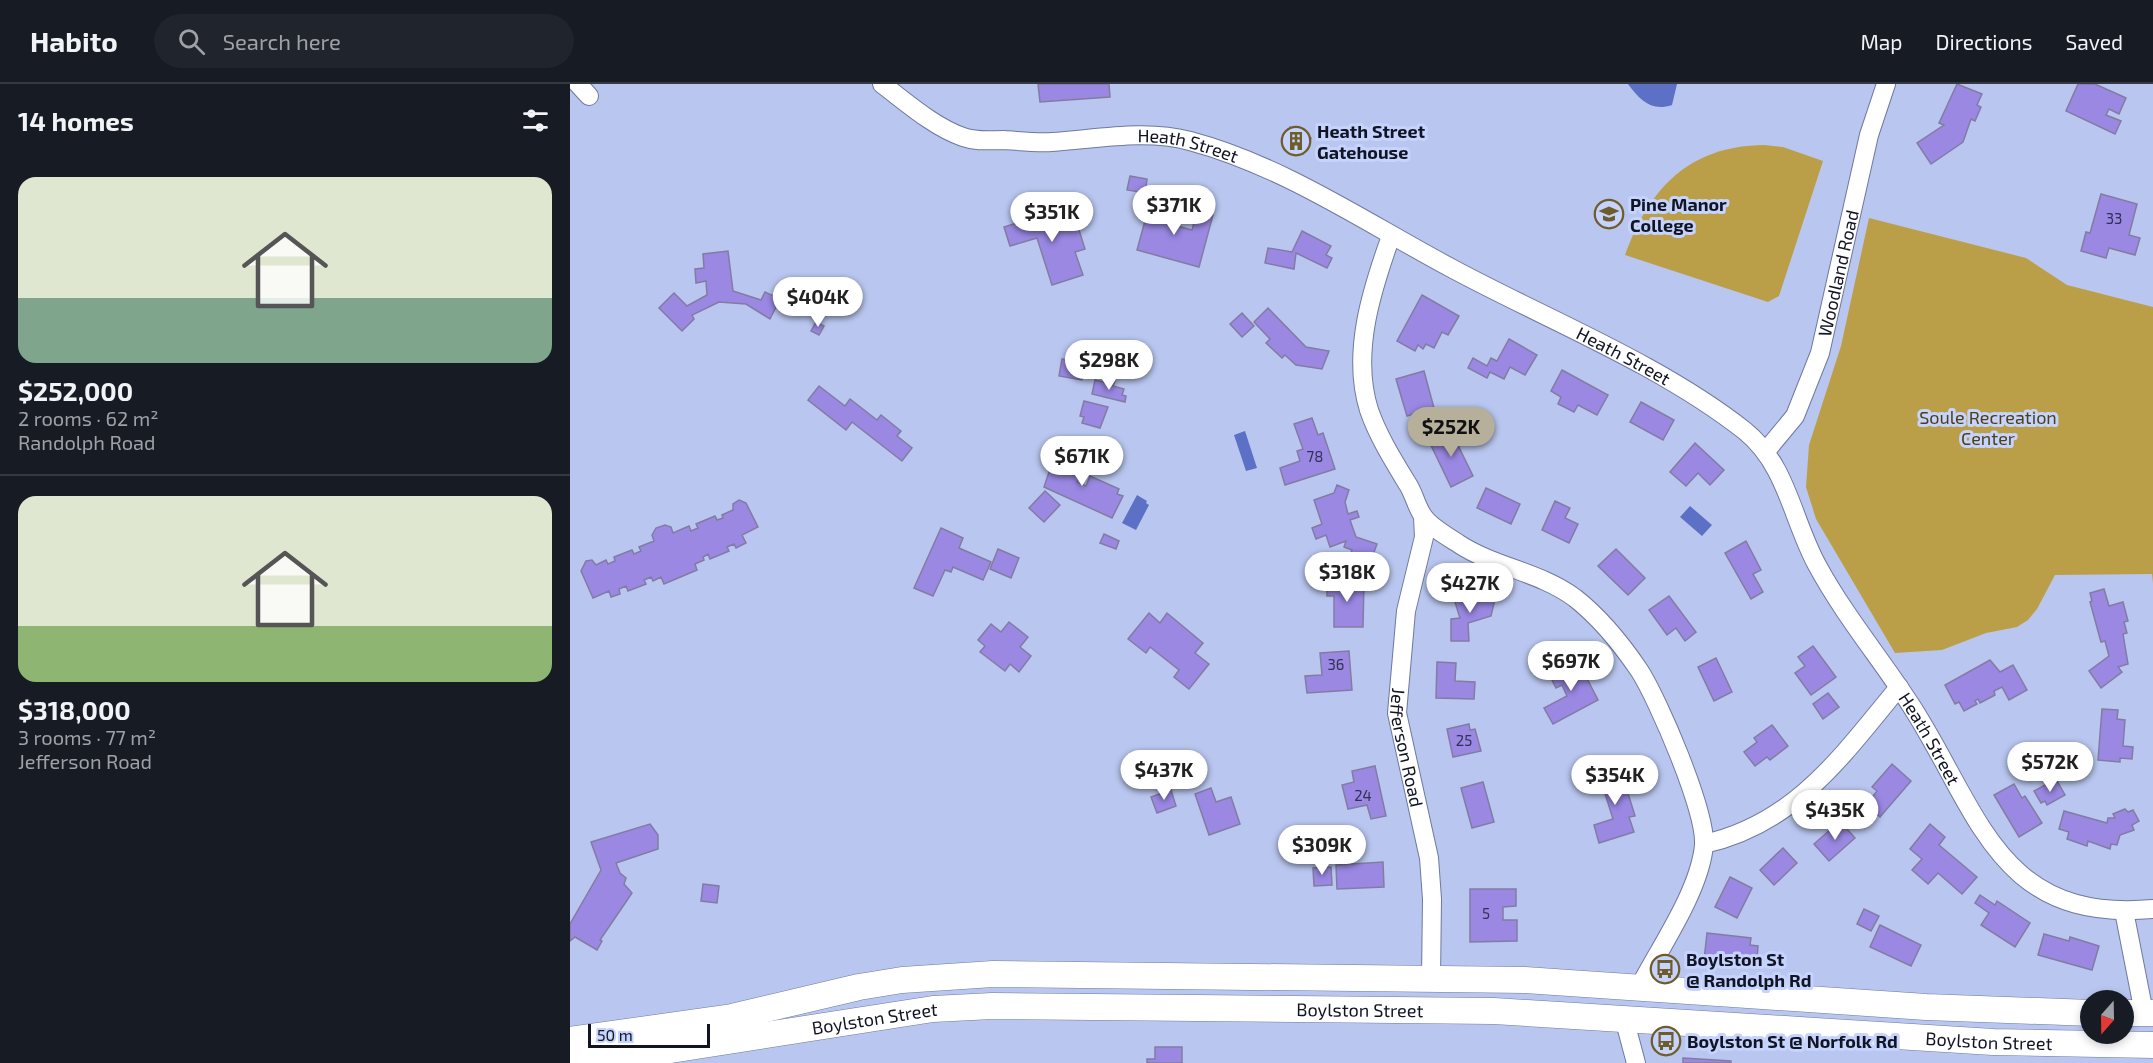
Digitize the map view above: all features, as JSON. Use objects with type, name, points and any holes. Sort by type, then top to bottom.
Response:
[{"type":"highway","name":"Boylston Street","points":[[570,1040],[712,1020],[860,987],[954,975],[1431,978],[1640,986],[1926,1007],[2080,1013]]},
{"type":"highway","name":"Boylston Street","points":[[570,1063],[963,1006],[1494,1011],[1984,1042],[2153,1045]]},
{"type":"street","name":"Heath Street","points":[[882,84],[960,136],[980,141],[1047,142],[1145,136],[1173,137],[1202,144],[1256,164],[1690,393],[1745,431],[1766,451],[1782,479],[1817,565],[1899,687],[1984,835],[2009,865],[2040,889],[2070,903],[2124,912],[2153,909]]},
{"type":"street","name":"Woodland Road","points":[[1766,451],[1795,416],[1820,353],[1869,135],[1886,84]]},
{"type":"street","points":[[1391,236],[1375,279],[1368,313],[1363,366],[1369,408],[1386,449],[1414,494],[1423,517],[1460,545],[1520,570],[1574,598],[1602,625],[1639,670],[1669,730],[1693,796],[1704,844],[1689,892],[1640,986]]},
{"type":"street","name":"Jefferson Road","points":[[1423,517],[1424,537],[1406,611],[1397,712],[1429,858],[1432,899],[1431,978]]},
{"type":"street","points":[[1704,844],[1731,838],[1754,829],[1786,810],[1814,785],[1899,687]]},
{"type":"street","points":[[2124,912],[2140,1013]]},
{"type":"street","points":[[1624,1018],[1636,1063]]},
{"type":"green space","points":[[1764,145],[1783,147],[1823,161],[1779,296],[1768,302],[1625,255],[1646,210],[1675,175],[1714,153],[1737,147]]},
{"type":"green space","name":"Soule Recreation Center","points":[[1869,218],[2026,258],[2067,285],[2153,307],[2153,583],[2152,574],[2055,575],[2037,609],[2028,620],[2017,627],[1986,633],[1942,650],[1895,653],[1816,519],[1806,487],[1809,445],[1841,346]]},
{"type":"water","points":[[1628,84],[1677,84],[1672,105],[1658,107],[1642,100]]},
{"type":"water","points":[[1245,431],[1257,468],[1246,471],[1234,435]]},
{"type":"water","points":[[1137,495],[1149,505],[1136,530],[1122,523]]},
{"type":"water","points":[[1690,506],[1712,525],[1702,536],[1680,517]]},
{"type":"building","points":[[1038,84],[1109,84],[1110,97],[1040,102]]},
{"type":"building","points":[[1957,84],[1982,94],[1977,105],[1981,107],[1975,121],[1971,119],[1963,142],[1931,164],[1917,143],[1944,125],[1939,123]]},
{"type":"building","points":[[2078,84],[2095,84],[2126,98],[2119,114],[2109,109],[2106,115],[2121,121],[2115,134],[2066,111]]},
{"type":"building","name":"Heath Street Gatehouse","points":[[1290,127],[1311,138],[1303,154],[1282,143]]},
{"type":"building","points":[[1130,176],[1147,179],[1145,193],[1127,190]]},
{"type":"building","points":[[2101,194],[2137,204],[2129,235],[2140,238],[2135,255],[2109,248],[2106,258],[2081,251],[2086,232],[2090,233]]},
{"type":"building","points":[[1151,199],[1167,203],[1162,222],[1192,230],[1197,211],[1213,215],[1199,267],[1137,250]]},
{"type":"building","points":[[1052,212],[1054,220],[1074,214],[1085,249],[1075,252],[1083,275],[1052,285],[1037,238],[1010,246],[1004,227]]},
{"type":"building","points":[[1302,231],[1331,246],[1326,255],[1332,258],[1327,268],[1296,253],[1294,269],[1265,263],[1268,248],[1292,252]]},
{"type":"building","points":[[728,251],[733,291],[761,300],[765,292],[780,299],[770,319],[746,304],[719,302],[692,315],[694,319],[682,331],[659,308],[674,293],[687,306],[707,295],[706,281],[696,283],[695,269],[704,268],[703,254]]},
{"type":"building","points":[[1422,295],[1459,316],[1448,335],[1442,332],[1434,348],[1426,344],[1423,349],[1418,345],[1415,351],[1397,341]]},
{"type":"building","points":[[1268,308],[1306,347],[1329,351],[1322,369],[1296,365],[1285,355],[1282,358],[1266,343],[1270,339],[1254,322]]},
{"type":"building","points":[[1242,313],[1254,326],[1242,337],[1230,324]]},
{"type":"building","points":[[816,322],[824,326],[819,335],[811,331]]},
{"type":"building","points":[[1509,339],[1537,355],[1525,375],[1510,367],[1504,379],[1490,372],[1487,378],[1468,368],[1473,358],[1487,366],[1491,358],[1497,361]]},
{"type":"building","points":[[1062,359],[1085,364],[1082,380],[1059,376]]},
{"type":"building","points":[[1562,370],[1608,395],[1597,415],[1578,405],[1574,412],[1558,404],[1561,397],[1551,391]]},
{"type":"building","points":[[1424,371],[1434,408],[1407,416],[1396,379]]},
{"type":"building","points":[[1108,379],[1115,381],[1113,386],[1124,389],[1122,395],[1126,396],[1125,402],[1092,394],[1095,380],[1107,383]]},
{"type":"building","points":[[819,386],[845,406],[850,399],[877,420],[881,415],[901,431],[897,436],[912,448],[902,461],[852,422],[846,430],[808,400]]},
{"type":"building","points":[[1084,401],[1108,407],[1100,428],[1082,423],[1084,417],[1080,416]]},
{"type":"building","points":[[1641,402],[1674,420],[1663,440],[1630,422]]},
{"type":"building","points":[[1312,418],[1318,435],[1323,433],[1335,469],[1285,485],[1280,468],[1300,461],[1297,451],[1303,449],[1294,424]]},
{"type":"building","points":[[1450,429],[1473,476],[1451,487],[1428,439]]},
{"type":"building","points":[[1695,443],[1724,470],[1710,485],[1698,473],[1686,486],[1670,472]]},
{"type":"building","points":[[1056,451],[1078,461],[1074,468],[1082,472],[1077,482],[1086,486],[1090,476],[1119,489],[1117,494],[1123,496],[1112,518],[1044,487]]},
{"type":"building","points":[[1337,485],[1349,490],[1345,502],[1348,514],[1357,511],[1359,517],[1350,520],[1356,537],[1377,544],[1369,566],[1349,559],[1352,550],[1344,547],[1346,541],[1330,547],[1326,535],[1316,539],[1312,528],[1322,524],[1314,500],[1334,493]]},
{"type":"building","points":[[1486,488],[1520,504],[1511,524],[1477,508]]},
{"type":"building","points":[[1045,491],[1060,505],[1044,522],[1029,508]]},
{"type":"building","points":[[739,500],[746,503],[758,527],[742,535],[746,543],[736,548],[734,544],[727,547],[729,551],[710,559],[708,554],[703,557],[704,560],[695,564],[697,570],[664,584],[661,577],[653,581],[651,577],[644,580],[646,584],[628,591],[626,586],[619,589],[620,594],[611,597],[609,591],[593,598],[581,571],[586,561],[592,560],[596,565],[606,560],[608,564],[615,561],[614,557],[632,550],[634,554],[641,551],[639,547],[654,541],[652,535],[656,528],[665,525],[671,527],[673,533],[689,526],[691,531],[698,528],[696,524],[715,516],[717,520],[723,518],[722,515],[733,510],[733,504]]},
{"type":"building","points":[[1555,501],[1570,508],[1565,518],[1578,524],[1569,543],[1542,530]]},
{"type":"building","points":[[941,528],[963,538],[959,548],[991,562],[983,580],[953,567],[951,572],[945,570],[933,596],[914,588]]},
{"type":"building","points":[[1104,534],[1119,541],[1116,549],[1100,543]]},
{"type":"building","points":[[1746,541],[1761,570],[1753,574],[1763,592],[1751,599],[1725,553]]},
{"type":"building","points":[[998,549],[1019,558],[1011,578],[990,569]]},
{"type":"building","points":[[1616,549],[1645,578],[1628,595],[1598,566]]},
{"type":"building","points":[[1327,582],[1364,582],[1363,627],[1334,627],[1334,596],[1327,596]]},
{"type":"building","points":[[2104,589],[2109,606],[2123,602],[2128,621],[2124,622],[2127,633],[2123,634],[2128,664],[2118,667],[2122,672],[2101,688],[2089,671],[2109,656],[2105,641],[2101,642],[2090,602],[2092,601],[2090,593]]},
{"type":"building","points":[[1474,593],[1495,599],[1491,616],[1468,623],[1469,641],[1451,641],[1451,619],[1460,618],[1454,599]]},
{"type":"building","points":[[1669,596],[1696,632],[1685,641],[1676,628],[1667,635],[1649,610]]},
{"type":"building","points":[[1149,613],[1160,623],[1167,613],[1203,643],[1195,653],[1209,664],[1189,689],[1174,677],[1179,670],[1150,647],[1146,653],[1128,639]]},
{"type":"building","points":[[1009,622],[1028,637],[1020,647],[1031,656],[1019,672],[1010,664],[1005,671],[980,652],[985,646],[978,640],[991,624],[1001,632]]},
{"type":"building","points":[[1813,646],[1836,677],[1811,695],[1795,673],[1805,666],[1798,657]]},
{"type":"building","points":[[1349,651],[1352,690],[1307,693],[1305,676],[1322,675],[1320,653]]},
{"type":"building","points":[[1716,658],[1732,692],[1714,701],[1698,667]]},
{"type":"building","points":[[1577,659],[1598,700],[1553,724],[1544,708],[1567,696],[1562,685],[1556,688],[1549,674]]},
{"type":"building","points":[[1990,660],[2000,672],[2013,665],[2027,690],[2009,700],[2002,687],[1994,691],[1995,695],[1980,703],[1978,699],[1975,701],[1977,704],[1964,711],[1959,702],[1955,704],[1945,685]]},
{"type":"building","points":[[1437,662],[1456,663],[1455,681],[1475,682],[1474,699],[1436,698]]},
{"type":"building","points":[[1828,693],[1839,707],[1823,719],[1813,704]]},
{"type":"building","points":[[2102,709],[2118,710],[2117,719],[2125,720],[2123,746],[2133,747],[2132,759],[2120,758],[2120,762],[2098,760]]},
{"type":"building","points":[[1469,724],[1470,730],[1475,729],[1481,751],[1453,757],[1447,729]]},
{"type":"building","points":[[1772,725],[1788,746],[1770,760],[1767,757],[1755,766],[1744,752],[1757,742],[1754,738]]},
{"type":"building","points":[[1619,764],[1635,816],[1629,817],[1634,832],[1599,843],[1594,825],[1613,819],[1598,771]]},
{"type":"building","points":[[1892,764],[1911,781],[1880,817],[1866,805],[1877,791],[1872,787]]},
{"type":"building","points":[[1375,766],[1386,816],[1371,819],[1367,805],[1348,809],[1342,785],[1354,782],[1352,771]]},
{"type":"building","points":[[2056,779],[2065,795],[2047,805],[2045,801],[2041,803],[2034,791]]},
{"type":"building","points":[[1483,782],[1494,822],[1472,828],[1461,788]]},
{"type":"building","points":[[2014,784],[2022,798],[2025,796],[2042,823],[2019,837],[1994,795]]},
{"type":"building","points":[[1211,788],[1216,802],[1231,797],[1240,824],[1209,835],[1195,794]]},
{"type":"building","points":[[1171,790],[1176,806],[1157,813],[1151,797]]},
{"type":"building","points":[[2125,809],[2128,812],[2133,810],[2139,821],[2132,825],[2134,830],[2120,835],[2117,845],[2111,844],[2110,849],[2088,841],[2087,846],[2067,839],[2069,832],[2059,829],[2064,811],[2107,823],[2108,818],[2115,818],[2113,814]]},
{"type":"building","points":[[1840,821],[1855,838],[1829,861],[1814,844]]},
{"type":"building","points":[[650,824],[658,835],[658,849],[616,863],[620,873],[626,878],[624,884],[632,893],[600,940],[602,941],[597,950],[575,937],[570,941],[570,924],[601,870],[591,842]]},
{"type":"building","points":[[1930,824],[1945,837],[1939,845],[1977,877],[1962,894],[1938,873],[1928,884],[1912,870],[1922,859],[1910,849]]},
{"type":"building","points":[[1783,848],[1797,863],[1774,885],[1760,870]]},
{"type":"building","points":[[1383,862],[1384,887],[1337,889],[1336,865]]},
{"type":"building","points":[[1331,867],[1332,885],[1314,886],[1313,868]]},
{"type":"building","points":[[1730,877],[1752,888],[1737,918],[1715,907]]},
{"type":"building","points":[[703,884],[719,886],[717,903],[701,901]]},
{"type":"building","points":[[1470,889],[1516,889],[1516,906],[1503,907],[1503,920],[1517,920],[1517,941],[1470,942]]},
{"type":"building","points":[[1980,895],[1995,905],[1997,901],[2030,923],[2015,947],[1981,925],[1989,913],[1975,903]]},
{"type":"building","points":[[1864,909],[1879,916],[1871,931],[1857,924]]},
{"type":"building","points":[[1880,925],[1921,945],[1911,966],[1870,947]]},
{"type":"building","points":[[1707,933],[1751,938],[1750,945],[1758,946],[1757,959],[1747,958],[1746,965],[1704,960]]},
{"type":"building","points":[[2044,934],[2069,941],[2070,937],[2099,946],[2092,970],[2038,955]]},
{"type":"building","points":[[1155,1047],[1182,1047],[1182,1063],[1147,1063],[1147,1059],[1155,1059]]},
{"type":"building","points":[[1683,1058],[1731,1061],[1731,1063],[1683,1063]]},
{"type":"place","name":"Heath Street Gatehouse","points":[[1296,141]]},
{"type":"place","name":"Pine Manor College","points":[[1609,214]]},
{"type":"place","name":"Boylston St @ Randolph Rd","points":[[1665,969]]},
{"type":"place","name":"Boylston St @ Norfolk Rd","points":[[1666,1041]]}]
